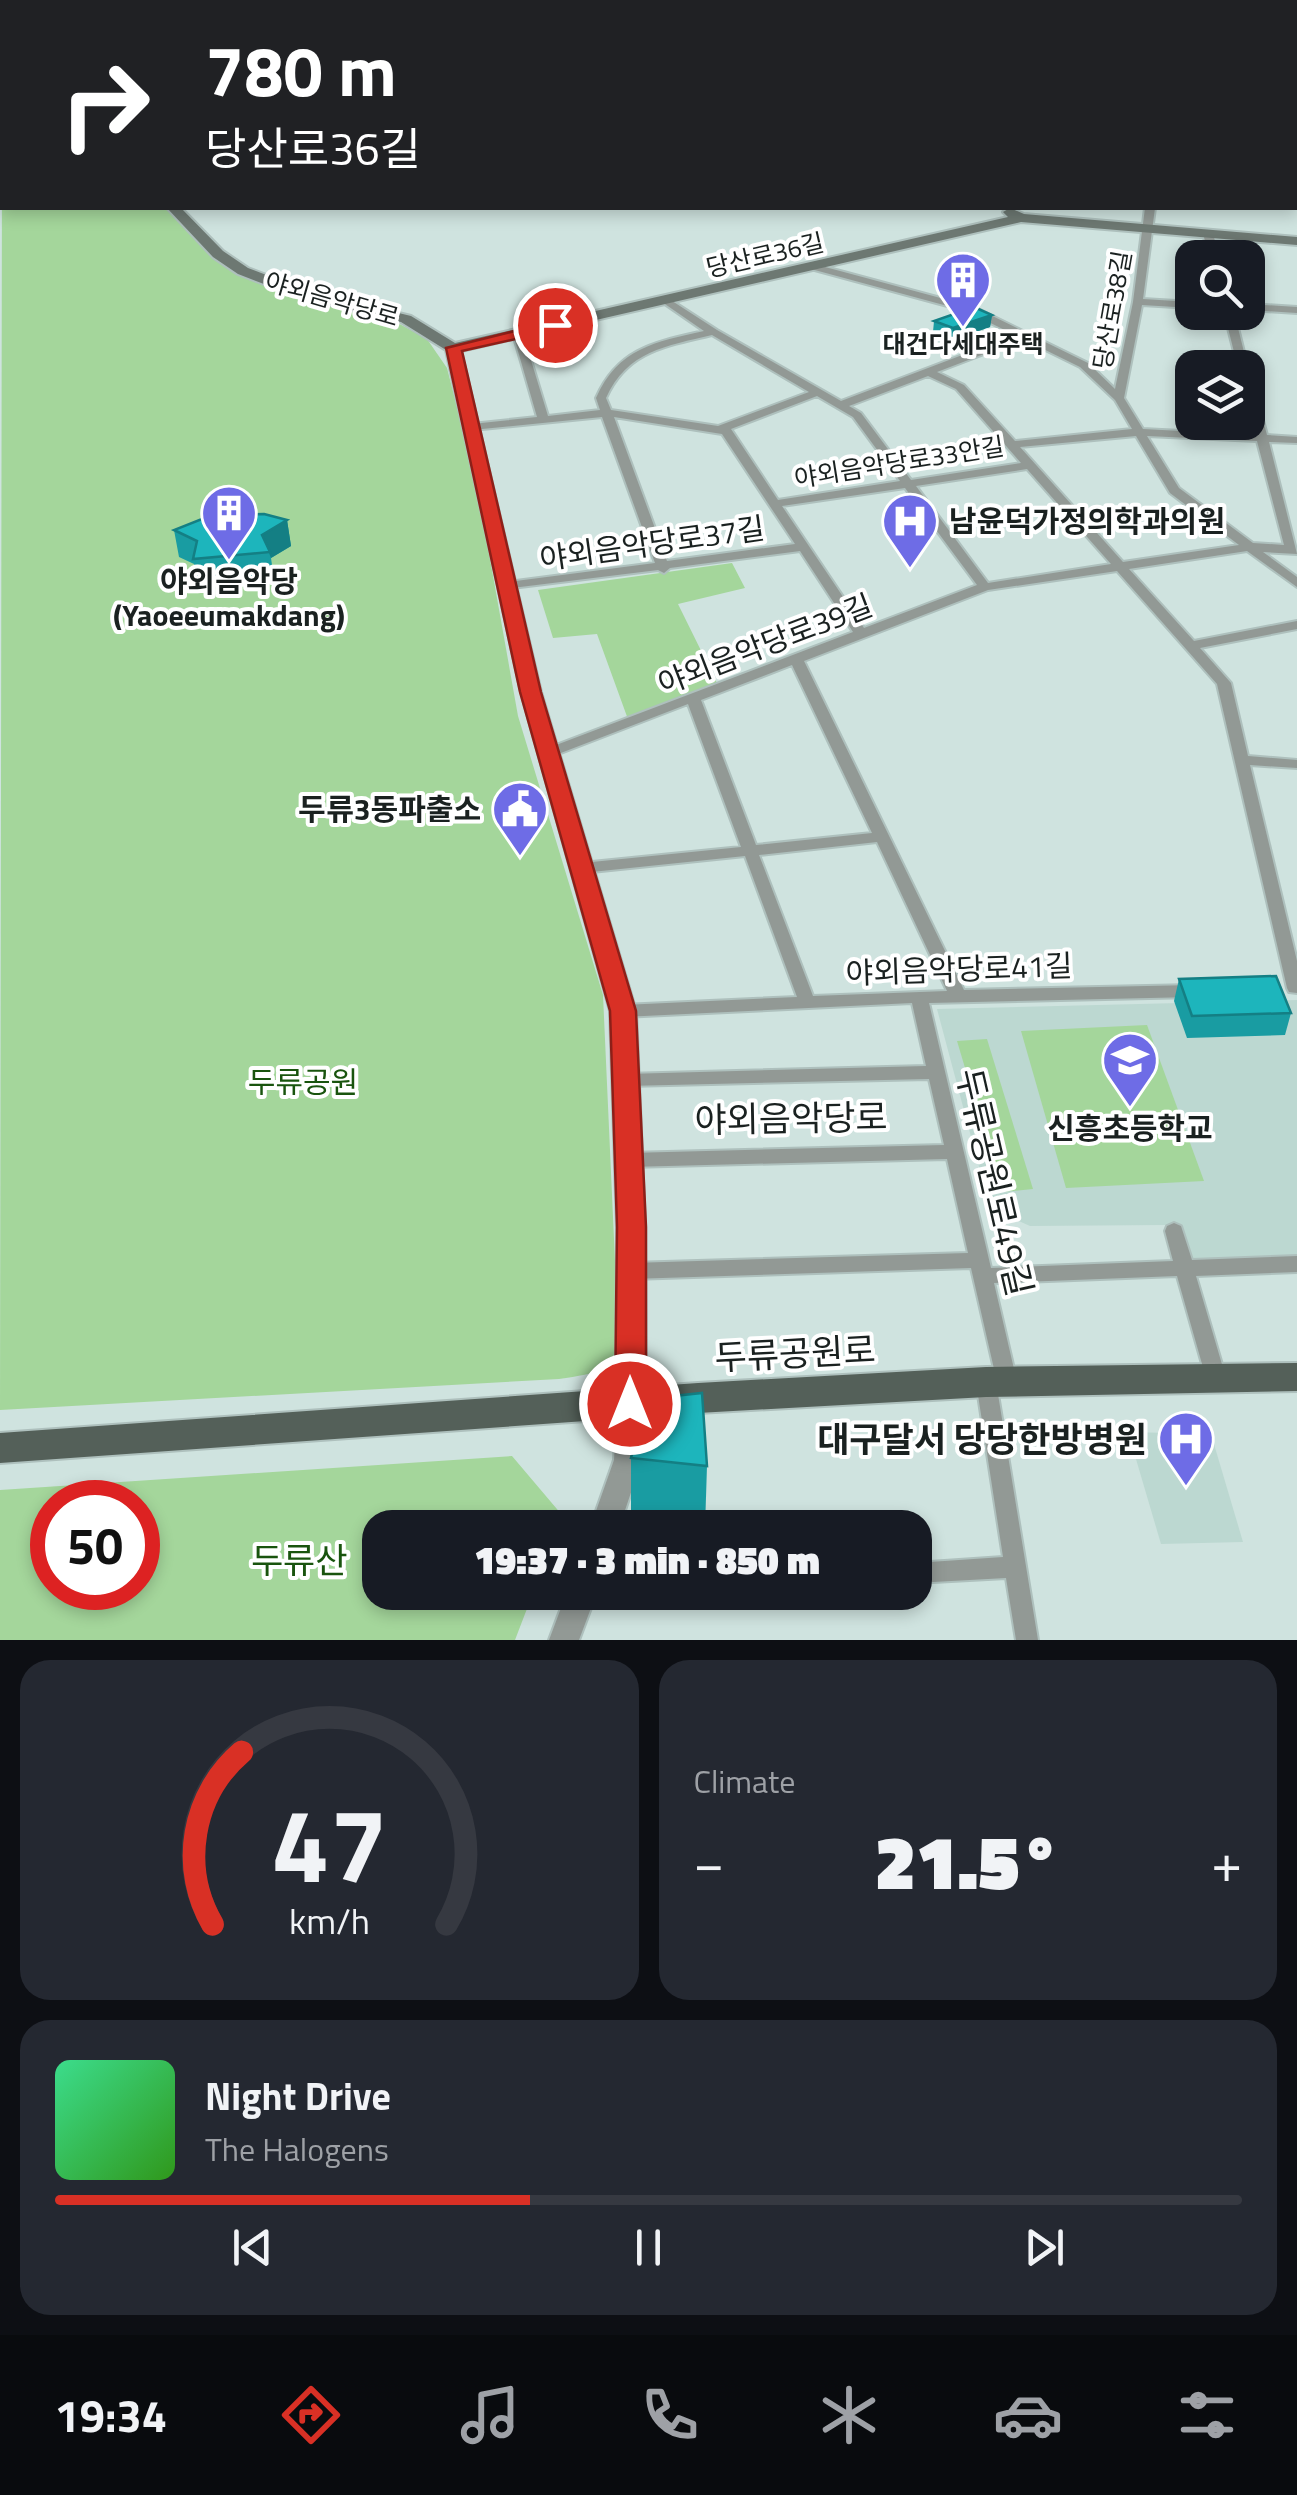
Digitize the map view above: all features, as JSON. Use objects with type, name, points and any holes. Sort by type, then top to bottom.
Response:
[{"type":"main road","name":"야외음악당로","points":[[176,210],[218,254],[243,271],[303,294],[406,319],[454,348]]},
{"type":"main road","points":[[1006,210],[1021,218],[1297,241]]},
{"type":"main road","name":"당산로36길","points":[[454,348],[1021,218]]},
{"type":"main road","points":[[454,348],[530,692],[623,1011],[631,1271],[630,1404]]},
{"type":"main road","name":"두류공원로","points":[[0,1448],[996,1382],[1297,1377]]},
{"type":"street","name":"당산로38길","points":[[1120,398],[1150,210]]},
{"type":"street","points":[[1208,233],[1210,240]]},
{"type":"street","points":[[814,266],[970,309],[1084,365],[1120,398],[1174,490],[1297,583]]},
{"type":"street","points":[[666,300],[713,332],[857,415],[985,588]]},
{"type":"street","points":[[1138,302],[1175,303]]},
{"type":"street","points":[[1265,308],[1297,310]]},
{"type":"street","points":[[664,569],[602,398],[607,380],[626,360],[646,349],[713,332]]},
{"type":"street","points":[[518,334],[544,420]]},
{"type":"street","points":[[839,406],[1024,335]]},
{"type":"street","points":[[929,372],[960,388],[1224,682],[1296,988],[1275,989]]},
{"type":"street","points":[[719,430],[816,393]]},
{"type":"street","points":[[472,427],[607,413],[726,431],[861,634]]},
{"type":"street","points":[[1011,444],[1140,432],[1175,434]]},
{"type":"street","points":[[1265,438],[1297,440]]},
{"type":"street","name":"야외음악당로39길","points":[[548,752],[985,588],[1119,565],[1250,548],[1294,547],[1263,440]]},
{"type":"street","name":"야외음악당로33안길","points":[[774,504],[1030,465]]},
{"type":"street","name":"야외음악당로37길","points":[[508,586],[664,569],[803,547]]},
{"type":"street","points":[[1191,646],[1297,624]]},
{"type":"street","points":[[796,659],[958,996]]},
{"type":"street","points":[[693,698],[807,1002]]},
{"type":"street","points":[[1242,760],[1297,764]]},
{"type":"street","points":[[582,868],[882,837]]},
{"type":"street","name":"야외음악당로41길","points":[[623,1011],[919,997],[1218,990]]},
{"type":"street","name":"두류공원로49길","points":[[919,997],[982,1268],[1015,1567],[1027,1640]]},
{"type":"street","name":"야외음악당로","points":[[626,1080],[937,1072]]},
{"type":"street","name":"야외음악당로","points":[[629,1160],[956,1152]]},
{"type":"street","points":[[1174,1231],[1216,1378]]},
{"type":"street","points":[[631,1271],[1185,1270],[1297,1264]]},
{"type":"street","points":[[610,1510],[628,1460],[630,1404]]},
{"type":"street","points":[[932,1572],[1015,1567]]},
{"type":"street","points":[[564,1640],[575,1610]]},
{"type":"shaded area","name":"신흥초등학교","points":[[1297,1000],[1297,1257],[1195,1261],[1166,1225],[1030,1226],[990,1208],[937,1009]]},
{"type":"shaded area","name":"대구달서 당당한방병원","points":[[1128,1432],[1211,1434],[1243,1542],[1161,1544]]},
{"type":"green space","name":"두류공원","points":[[2,210],[170,210],[213,255],[237,272],[299,297],[396,322],[427,339],[447,368],[477,486],[518,716],[603,995],[617,1343],[610,1362],[603,1368],[559,1379],[0,1410]]},
{"type":"green space","points":[[732,563],[745,588],[678,604],[717,683],[629,722],[597,634],[553,638],[538,590]]},
{"type":"green space","points":[[1147,1025],[1204,1181],[1066,1188],[1021,1031]]},
{"type":"green space","points":[[987,1039],[1033,1189],[1002,1192],[957,1041]]},
{"type":"green space","name":"두류산","points":[[512,1456],[558,1510],[362,1510],[362,1610],[526,1610],[515,1640],[0,1640],[0,1490],[30,1488],[30,1610],[160,1610],[160,1480],[151,1480]]},
{"type":"building","points":[[974,307],[992,315],[953,328],[934,321]]},
{"type":"building","points":[[264,514],[287,520],[262,535],[270,552],[193,559],[197,541],[174,530],[212,515]]},
{"type":"building","points":[[1276,976],[1291,1013],[1192,1016],[1179,979]]},
{"type":"building","points":[[702,1393],[707,1466],[631,1458],[646,1399]]},
{"type":"place","name":"대건다세대주택","points":[[963,329]]},
{"type":"place","name":"야외음악당 (Yaoeeumakdang)","points":[[229,562]]},
{"type":"place","name":"남윤덕가정의학과의원","points":[[910,570]]},
{"type":"place","name":"두류3동파출소","points":[[520,858]]},
{"type":"place","name":"신흥초등학교","points":[[1130,1109]]},
{"type":"place","name":"대구달서 당당한방병원","points":[[1186,1488]]},
{"type":"route","points":[[555,325],[454,348],[530,692],[623,1011],[631,1227],[630,1404]]}]
